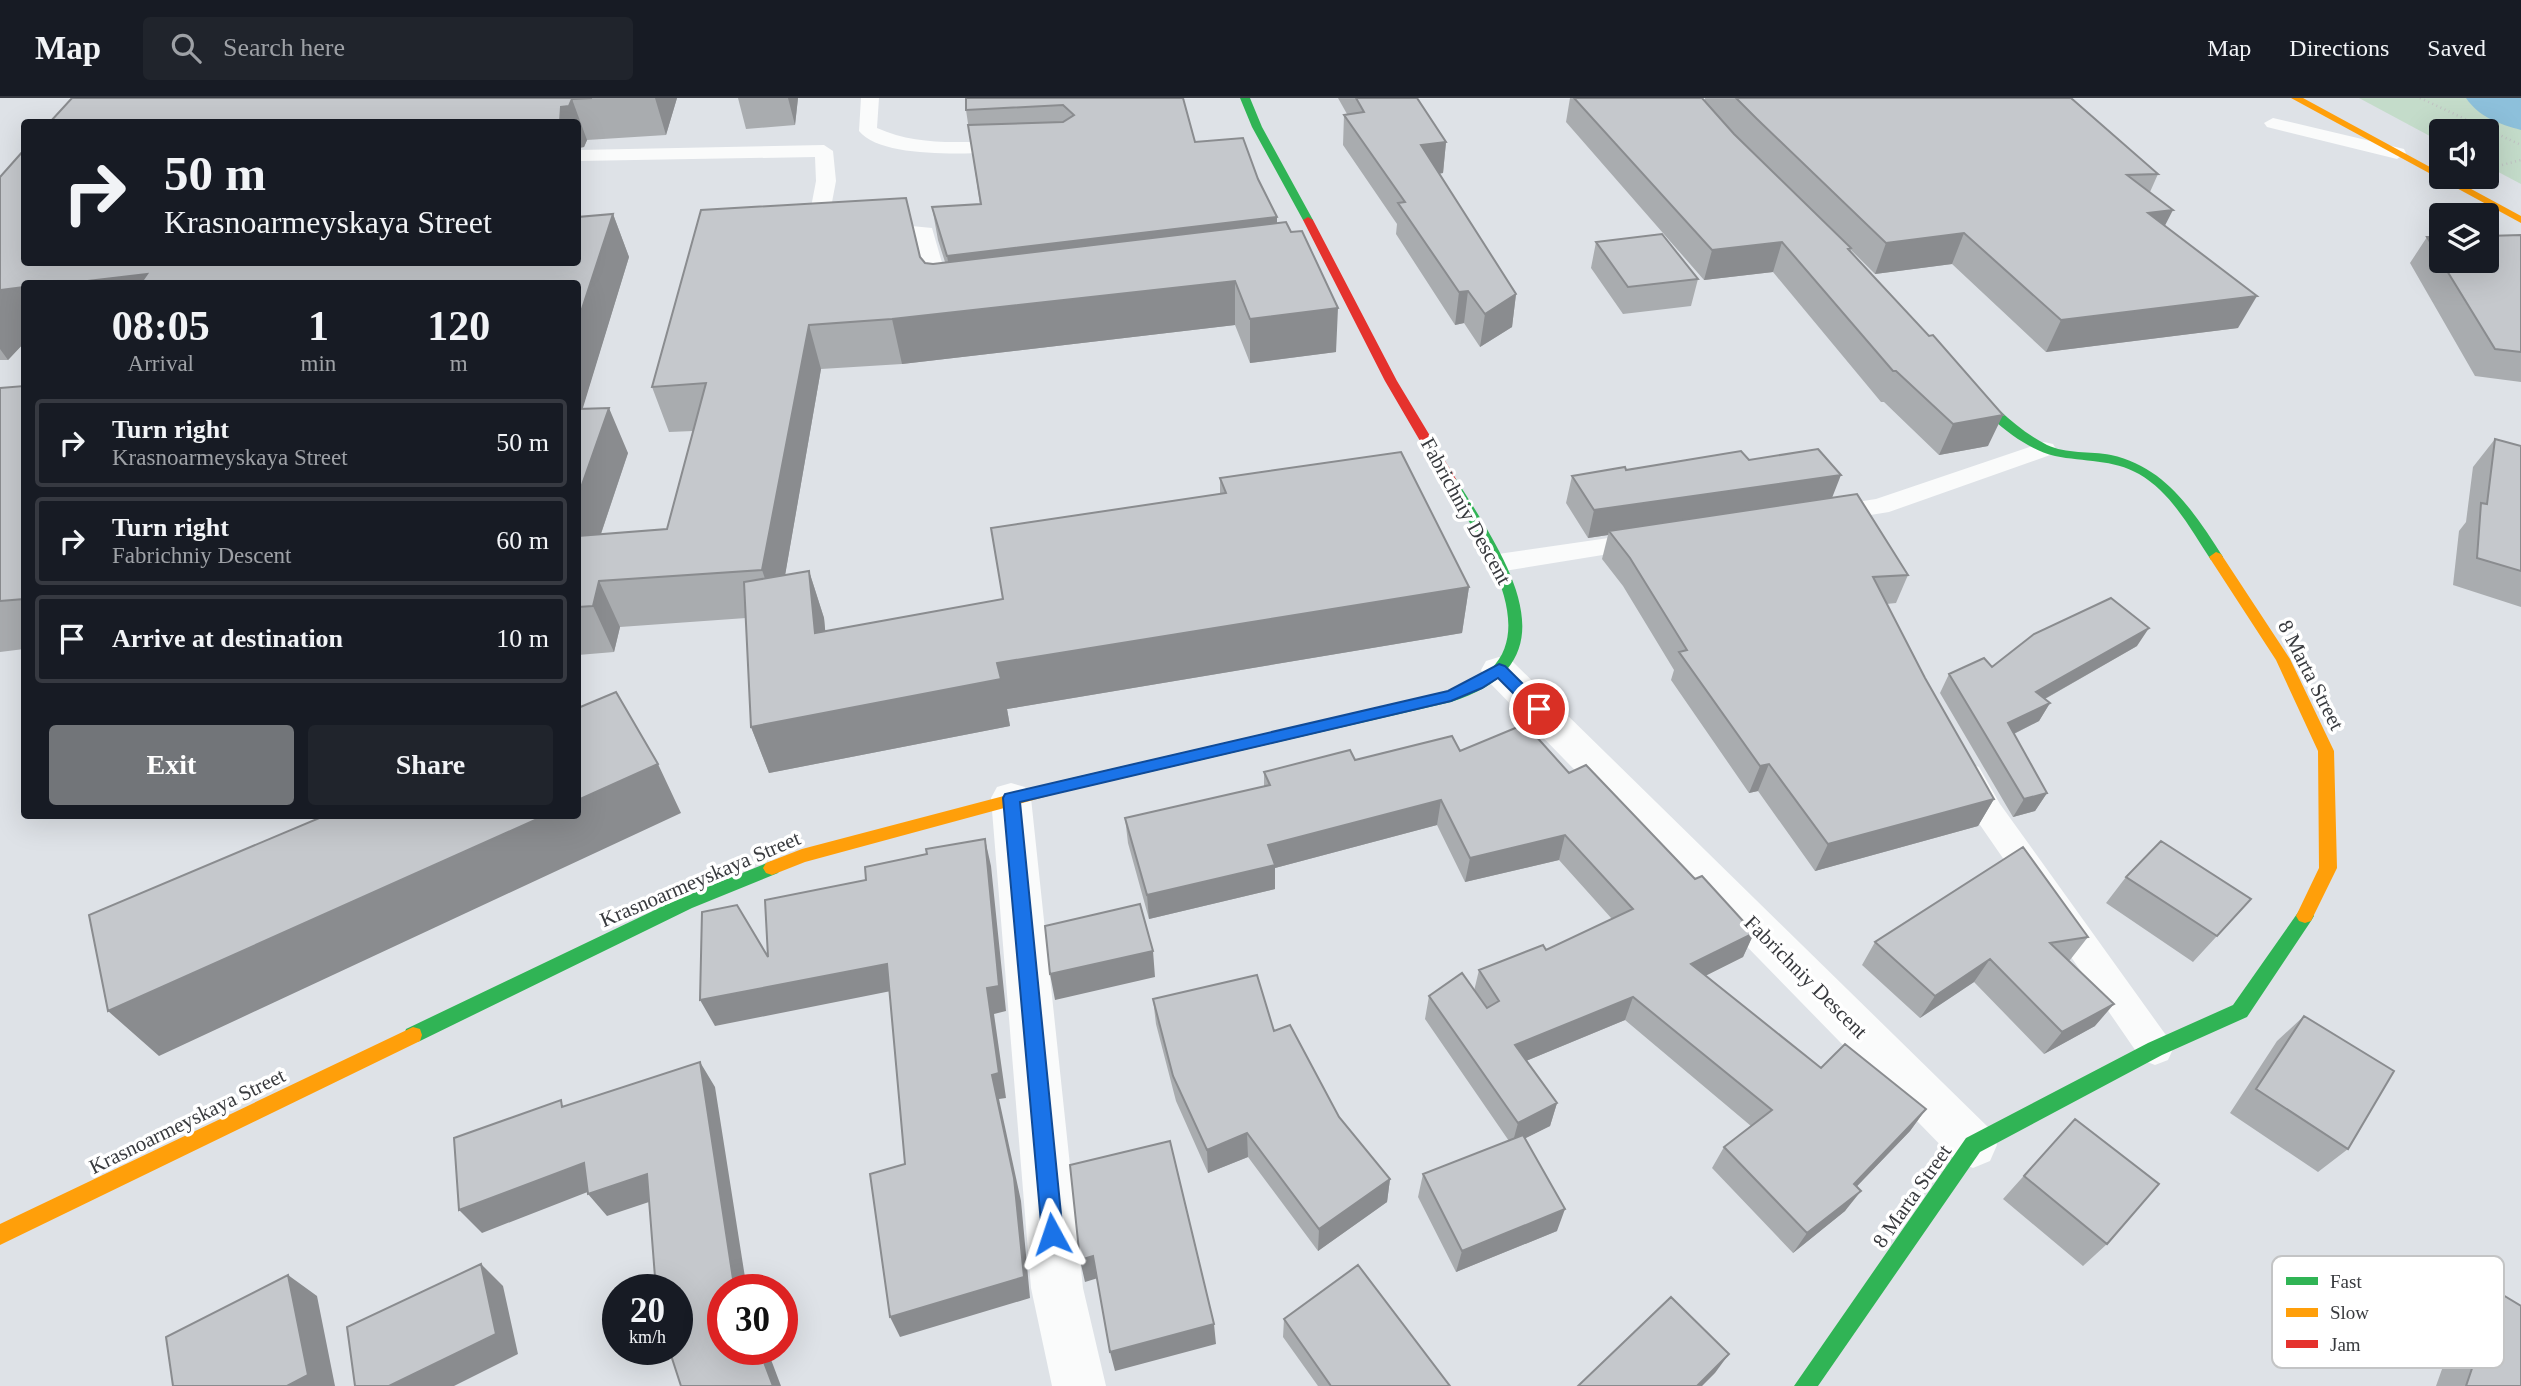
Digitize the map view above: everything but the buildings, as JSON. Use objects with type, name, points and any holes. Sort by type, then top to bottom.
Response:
[{"type":"main road","name":"Fabrichniy Descent","points":[[1245,98],[1391,381],[1498,563],[1510,590],[1518,620],[1513,645],[1499,670]]},
{"type":"main road","points":[[2297,98],[2521,220]]},
{"type":"main road","name":"8 Marta Street","points":[[1805,1386],[1973,1145],[2155,1049],[2240,1011],[2302,923],[2328,868],[2326,751],[2283,659],[2176,496],[2152,477],[2117,460],[2044,449],[2004,422],[1955,373]]},
{"type":"main road","name":"Krasnoarmeyskaya Street","points":[[0,1235],[686,903],[802,856],[1011,798],[1451,696],[1477,685],[1499,670]]},
{"type":"street","name":"Fabrichniy Descent","points":[[1499,670],[1973,1145]]},
{"type":"street","points":[[1011,798],[1057,1288],[1079,1386]]},
{"type":"lane","points":[[868,131],[870,98]]},
{"type":"lane","points":[[2273,123],[2397,153]]},
{"type":"lane","points":[[868,131],[886,141],[949,148],[1027,146]]},
{"type":"lane","points":[[581,156],[824,151],[868,131]]},
{"type":"lane","points":[[824,151],[826,181],[817,223],[925,232],[942,299],[969,296]]},
{"type":"lane","points":[[1302,254],[1326,252]]},
{"type":"lane","points":[[1798,518],[1880,506],[2044,449]]},
{"type":"lane","points":[[1498,563],[1662,538]]},
{"type":"lane","points":[[1956,753],[1989,814],[2155,1049]]},
{"type":"path","points":[[2420,98],[2521,145]]},
{"type":"green space","points":[[2359,98],[2521,98],[2521,184],[2499,172],[2499,119],[2429,119],[2429,136]]},
{"type":"waterway","points":[[2495,98],[2521,112]]},
{"type":"traffic: fast","points":[[1245,98],[1257,127],[1308,220]]},
{"type":"traffic: fast","points":[[1964,382],[1991,409],[2041,447],[2065,454],[2110,459],[2145,472],[2160,483],[2185,510],[2216,557]]},
{"type":"traffic: fast","points":[[1068,785],[1451,696],[1494,675],[1512,648],[1516,624],[1512,599],[1490,547],[1449,479]]},
{"type":"traffic: fast","points":[[413,1035],[686,903],[772,868]]},
{"type":"traffic: fast","points":[[1805,1386],[1973,1145],[2155,1049],[2240,1011],[2305,916]]},
{"type":"traffic: slow","points":[[2296,98],[2521,220]]},
{"type":"traffic: slow","points":[[2216,557],[2283,659],[2326,751],[2328,868],[2305,916]]},
{"type":"traffic: slow","points":[[772,868],[802,856],[1068,785]]},
{"type":"traffic: slow","points":[[0,1235],[413,1035]]},
{"type":"traffic: jam","points":[[1308,220],[1391,381],[1449,479]]},
{"type":"route","points":[[1052,1234],[1011,798],[1451,696],[1477,685],[1499,670],[1539,709]]}]
